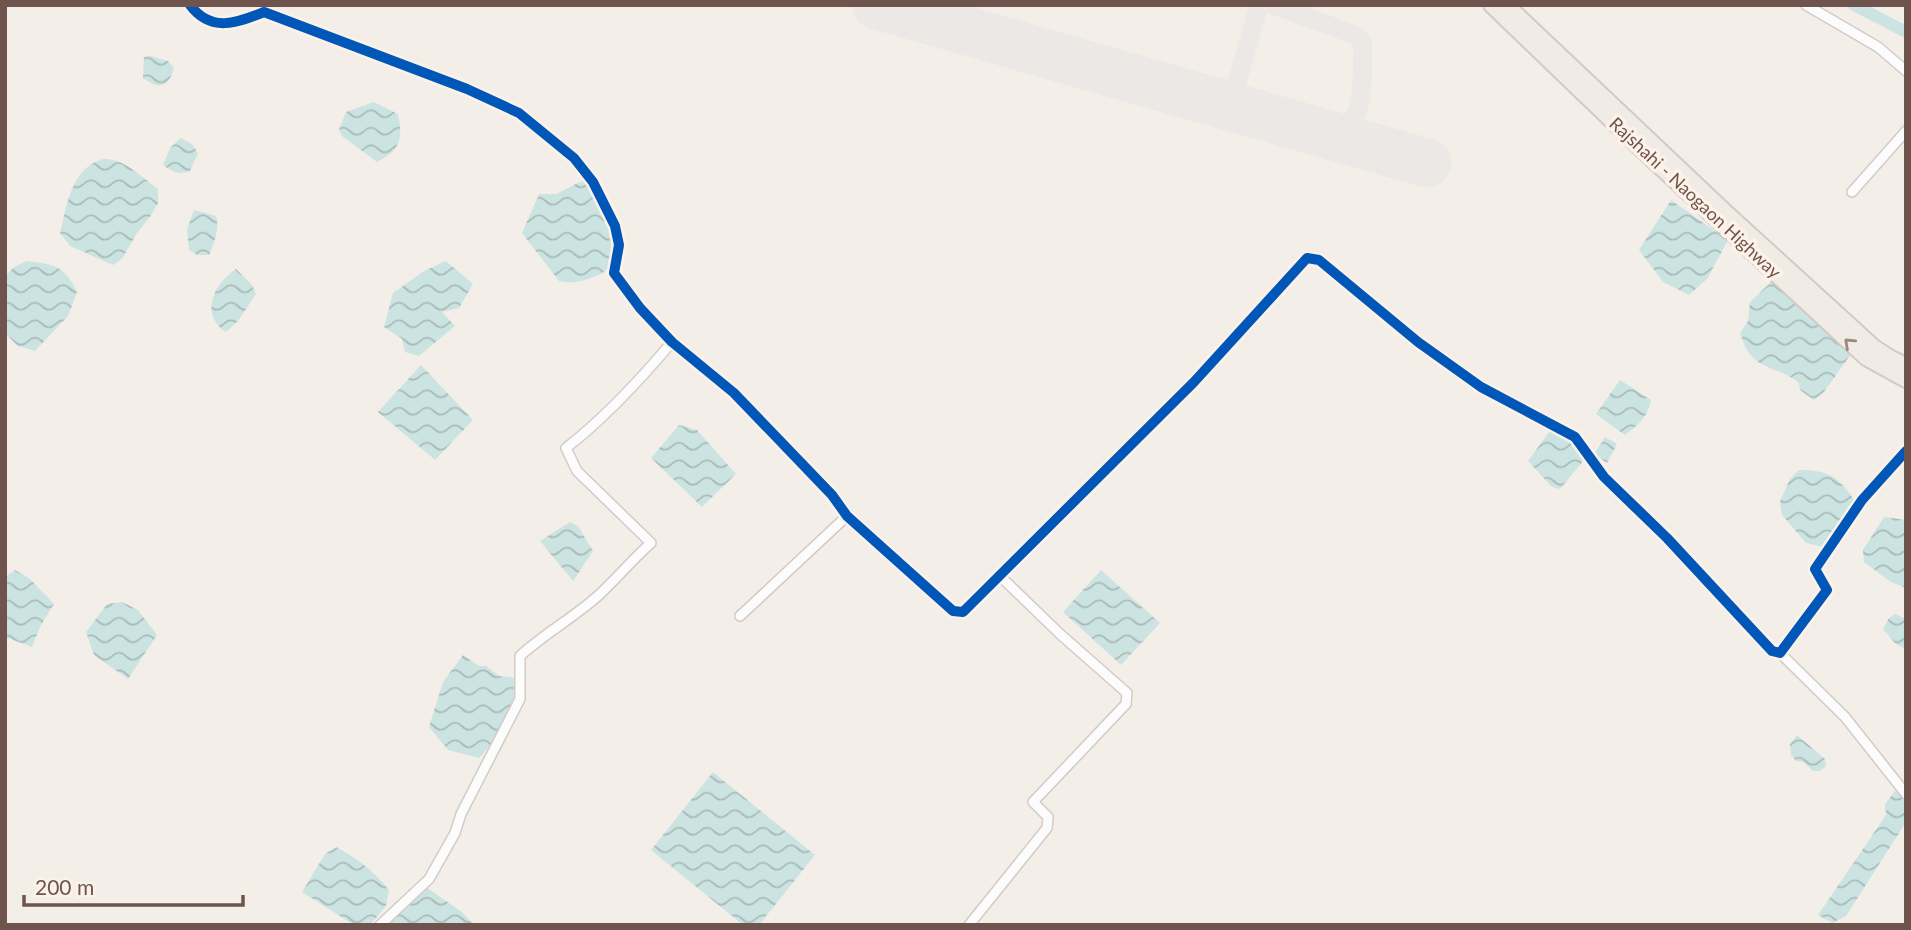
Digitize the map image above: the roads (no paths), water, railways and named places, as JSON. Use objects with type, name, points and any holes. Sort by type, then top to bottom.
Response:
[{"type":"main road","name":"Rajshahi - Naogaon Highway","points":[[1500,7],[1874,347],[1906,365]]},
{"type":"main road","name":"Rajshahi - Naogaon Highway","points":[[1500,7],[1649,157],[1866,358],[1906,380]]},
{"type":"street","points":[[190,5],[199,16],[220,23],[242,22],[264,12],[467,89],[519,113],[574,159],[593,182],[615,226],[619,245],[614,274],[640,308],[671,342],[734,393],[832,495],[847,516],[953,611],[963,612],[1000,576],[1194,382],[1307,258],[1319,260],[1418,342],[1481,387],[1575,437],[1604,477],[1675,547],[1772,652],[1780,653],[1845,717],[1906,794]]},
{"type":"street","points":[[1806,5],[1878,47],[1906,71]]},
{"type":"street","points":[[1852,192],[1906,131]]},
{"type":"street","points":[[380,925],[429,879],[454,833],[461,814],[520,699],[520,656],[600,594],[651,543],[577,471],[566,448],[648,372],[671,342]]},
{"type":"street","points":[[1780,653],[1827,590],[1815,569],[1862,500],[1906,451]]},
{"type":"street","points":[[740,616],[847,516]]},
{"type":"street","points":[[969,925],[1047,828],[1048,817],[1032,802],[1126,704],[1127,693],[1059,634],[1000,576]]},
{"type":"water","points":[[151,56],[168,61],[174,68],[163,85],[143,78],[144,57]]},
{"type":"water","points":[[374,102],[398,114],[400,130],[396,148],[377,162],[342,136],[339,129],[346,112]]},
{"type":"water","points":[[181,138],[192,144],[198,153],[190,171],[179,173],[163,164],[171,147]]},
{"type":"water","points":[[103,159],[125,165],[158,189],[158,203],[150,217],[122,259],[113,265],[70,246],[60,233],[68,200],[77,179],[84,170]]},
{"type":"water","points":[[582,181],[595,193],[607,221],[614,240],[614,259],[602,273],[591,278],[575,282],[559,281],[522,233],[539,194],[556,194]]},
{"type":"water","points":[[1671,200],[1728,240],[1707,279],[1689,295],[1663,282],[1639,250]]},
{"type":"water","points":[[194,210],[216,216],[217,231],[209,255],[197,255],[189,250],[187,229]]},
{"type":"water","points":[[27,261],[58,268],[73,283],[77,292],[68,316],[35,351],[18,346],[5,333],[5,276],[14,267]]},
{"type":"water","points":[[446,261],[473,284],[459,308],[442,312],[455,326],[419,356],[405,352],[402,339],[384,327],[393,293],[424,271]]},
{"type":"water","points":[[236,269],[252,285],[256,294],[238,321],[226,332],[213,317],[211,308],[221,282]]},
{"type":"water","points":[[1772,281],[1851,354],[1824,392],[1814,400],[1800,390],[1799,383],[1755,359],[1747,350],[1740,333],[1748,321],[1750,302]]},
{"type":"water","points":[[421,365],[473,420],[435,460],[378,412]]},
{"type":"water","points":[[1620,380],[1651,400],[1645,416],[1625,435],[1596,414]]},
{"type":"water","points":[[679,425],[697,430],[736,474],[702,507],[651,458]]},
{"type":"water","points":[[1550,431],[1578,446],[1584,460],[1560,489],[1552,487],[1528,461]]},
{"type":"water","points":[[1605,437],[1617,444],[1607,463],[1594,454]]},
{"type":"water","points":[[1799,470],[1818,471],[1832,476],[1855,501],[1823,547],[1806,543],[1782,515],[1780,501],[1790,479]]},
{"type":"water","points":[[1884,517],[1906,520],[1906,588],[1891,582],[1864,562],[1863,550]]},
{"type":"water","points":[[570,522],[578,526],[593,551],[573,581],[540,541]]},
{"type":"water","points":[[15,570],[29,578],[54,604],[32,647],[5,637],[5,577]]},
{"type":"water","points":[[1101,570],[1160,623],[1121,665],[1063,612]]},
{"type":"water","points":[[122,602],[138,610],[157,635],[128,679],[94,655],[86,632],[107,604]]},
{"type":"water","points":[[1895,614],[1906,619],[1906,650],[1895,643],[1883,629],[1889,618]]},
{"type":"water","points":[[463,655],[499,676],[518,681],[505,722],[479,758],[448,750],[429,727],[443,682]]},
{"type":"water","points":[[1797,735],[1825,759],[1826,766],[1820,771],[1813,771],[1791,755],[1790,744]]},
{"type":"water","points":[[713,772],[815,855],[759,925],[743,925],[651,850]]},
{"type":"water","points":[[1895,791],[1906,800],[1906,821],[1846,916],[1832,923],[1818,915],[1886,815],[1885,804]]},
{"type":"water","points":[[336,847],[365,866],[389,890],[386,906],[370,925],[354,925],[302,892],[325,854]]},
{"type":"water","points":[[426,887],[462,912],[474,925],[386,925]]},
{"type":"waterway","points":[[1854,5],[1906,32]]}]
